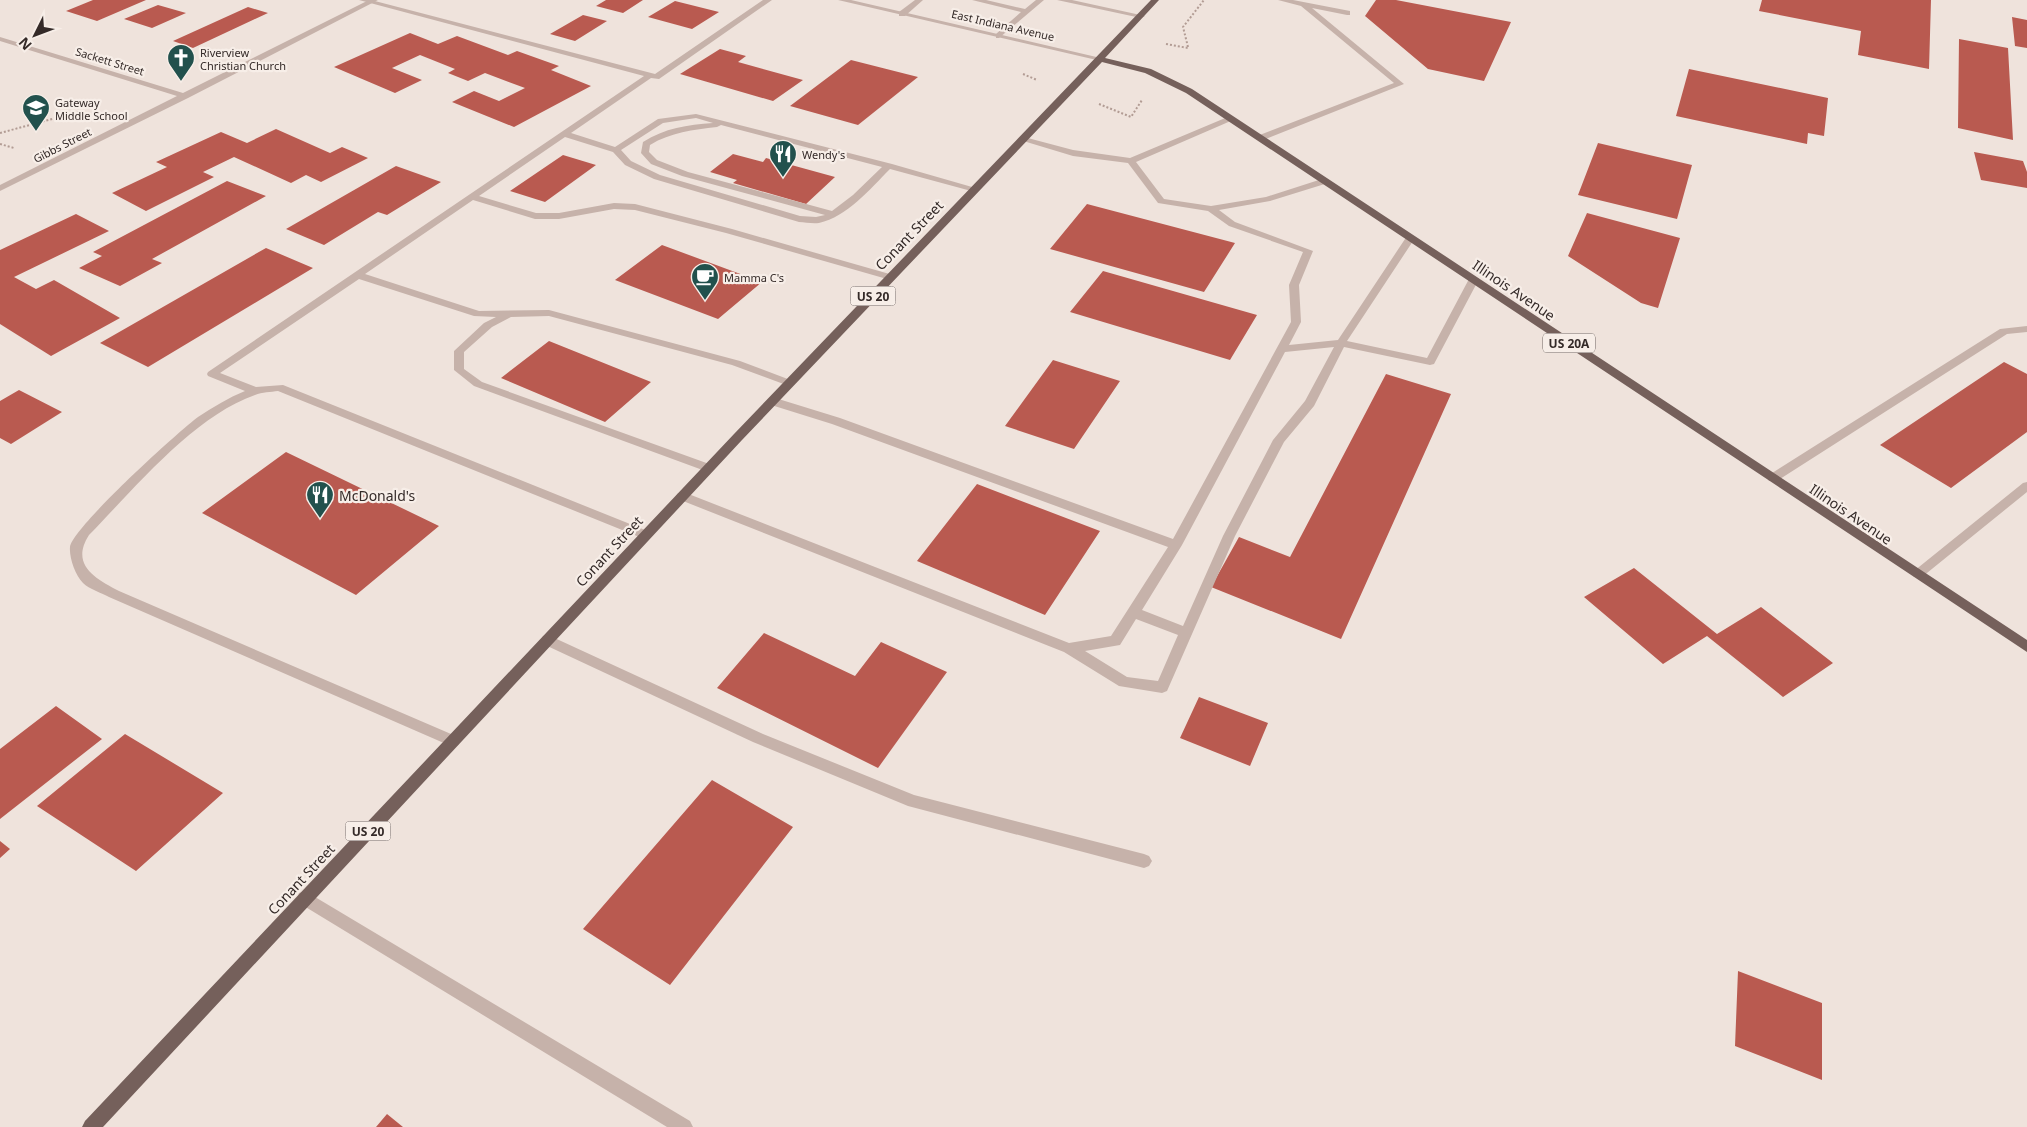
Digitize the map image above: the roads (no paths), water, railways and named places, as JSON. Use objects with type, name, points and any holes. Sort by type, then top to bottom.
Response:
[{"type":"main road","name":"Conant Street","points":[[91,1127],[708,468],[1024,140],[1155,0]]},
{"type":"main road","name":"Illinois Avenue","points":[[1101,59],[1148,71],[1189,91],[2027,647]]},
{"type":"street","points":[[369,1],[656,77],[768,0]]},
{"type":"street","name":"East Indiana Avenue","points":[[842,0],[1101,59]]},
{"type":"street","points":[[902,14],[919,0]]},
{"type":"street","points":[[976,0],[1026,11]]},
{"type":"street","points":[[999,36],[1040,0]]},
{"type":"street","points":[[1061,0],[1080,2],[1141,16]]},
{"type":"street","points":[[1282,0],[1347,13]]},
{"type":"street","name":"Gibbs Street","points":[[0,188],[185,96],[369,1]]},
{"type":"street","points":[[1260,138],[1400,84],[1304,4]]},
{"type":"street","name":"Sackett Street","points":[[0,39],[185,96]]},
{"type":"street","points":[[253,390],[212,374],[651,75]]},
{"type":"street","points":[[616,150],[661,121],[696,116],[975,189]]},
{"type":"street","points":[[1024,140],[1073,153],[1131,161],[1230,118]]},
{"type":"street","points":[[724,124],[682,128],[660,134],[646,144],[645,153],[654,162],[685,174],[833,214]]},
{"type":"street","points":[[564,134],[616,150],[628,163],[657,177],[799,219],[816,221],[833,214],[889,166]]},
{"type":"street","points":[[1131,161],[1161,201],[1212,209],[1267,199],[1325,181]]},
{"type":"street","points":[[472,197],[535,216],[559,216],[614,206],[635,207],[729,231],[890,277]]},
{"type":"street","points":[[1069,648],[1115,641],[1176,545],[1296,322],[1294,285],[1308,251],[1232,224],[1212,209]]},
{"type":"street","points":[[682,496],[1069,648],[1124,682],[1162,687],[1229,536],[1279,440],[1310,403],[1342,343],[1410,238]]},
{"type":"street","points":[[357,275],[478,314],[549,313],[736,363],[789,383]]},
{"type":"street","points":[[1282,349],[1342,343],[1430,362],[1474,280]]},
{"type":"street","points":[[509,314],[488,325],[459,351],[459,370],[478,384],[708,468]]},
{"type":"street","points":[[1773,478],[2004,331],[2027,329]]},
{"type":"street","points":[[453,740],[114,594],[87,579],[77,560],[76,546],[85,532],[173,443],[208,414],[253,390],[279,387],[646,535]]},
{"type":"street","points":[[772,401],[836,421],[1176,545]]},
{"type":"street","points":[[1918,574],[2027,486]]},
{"type":"street","points":[[1133,612],[1187,633]]},
{"type":"street","points":[[548,640],[758,738],[913,801],[1144,860]]},
{"type":"street","points":[[305,898],[684,1127]]},
{"type":"place","name":"Riverview Christian Church","points":[[181,82]]},
{"type":"place","name":"Gateway Middle School","points":[[36,132]]},
{"type":"place","name":"Wendy's","points":[[783,178]]},
{"type":"place","name":"Mamma C's","points":[[705,301]]},
{"type":"place","name":"McDonald's","points":[[320,519]]}]
